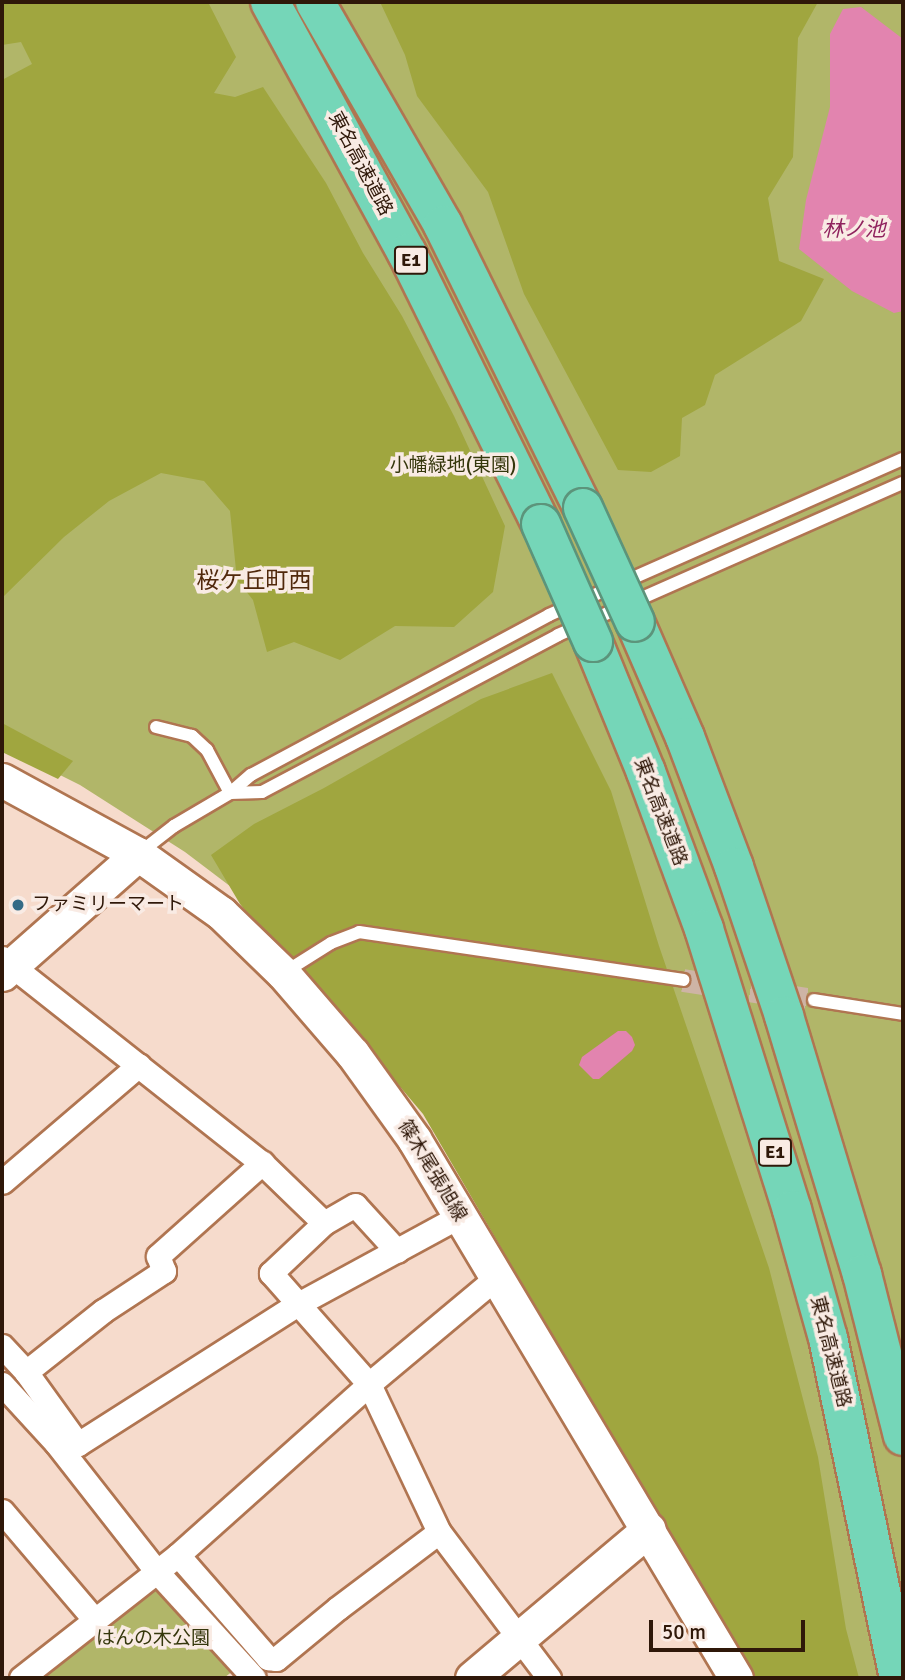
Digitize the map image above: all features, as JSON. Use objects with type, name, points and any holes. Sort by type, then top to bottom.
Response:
[{"type":"highway","name":"東名高速道路","points":[[270,2],[401,242],[541,524],[646,772],[704,929],[792,1210],[828,1338],[898,1678]]},
{"type":"highway","name":"E1","points":[[315,2],[443,225],[583,508],[685,737],[734,867],[780,1003],[862,1273],[903,1436]]},
{"type":"main road","name":"篠木尾張旭線","points":[[2,780],[63,810],[138,854],[220,913],[283,973],[353,1054],[393,1108],[460,1216],[649,1528],[736,1678]]},
{"type":"main road","points":[[5,965],[138,854]]},
{"type":"main road","points":[[472,1678],[649,1528]]},
{"type":"street","points":[[5,965],[139,1065],[262,1163],[324,1223]]},
{"type":"street","points":[[2,1182],[139,1065]]},
{"type":"street","points":[[26,1372],[103,1311],[164,1271],[158,1256],[262,1163]]},
{"type":"street","points":[[397,1251],[355,1205],[324,1223],[271,1273],[369,1384],[439,1532],[549,1678]]},
{"type":"street","points":[[2,1346],[26,1372],[78,1444],[298,1304],[460,1216]]},
{"type":"street","points":[[21,1678],[94,1619],[158,1573],[369,1384],[497,1277]]},
{"type":"street","points":[[2,1384],[56,1443],[158,1573],[254,1678]]},
{"type":"street","points":[[2,1511],[94,1619]]},
{"type":"street","points":[[178,1555],[268,1658],[276,1659],[338,1608],[439,1532]]},
{"type":"lane","points":[[138,854],[174,826],[230,793],[251,775],[549,615],[903,459]]},
{"type":"lane","points":[[230,793],[262,792],[558,635],[903,483]]},
{"type":"lane","points":[[156,727],[192,736],[207,750],[230,793]]},
{"type":"lane","points":[[283,973],[331,943],[359,932],[684,979]]},
{"type":"lane","points":[[814,1000],[903,1014]]},
{"type":"green space","name":"小幡緑地(東園)","points":[[2,2],[903,2],[903,1678],[760,1678],[440,1125],[247,899],[185,852],[80,785],[2,746]]},
{"type":"green space","points":[[2,2],[208,2],[236,57],[214,93],[235,97],[263,87],[326,183],[363,253],[402,316],[454,416],[505,526],[493,592],[454,627],[395,626],[340,660],[294,642],[267,652],[253,600],[237,580],[230,511],[204,481],[161,473],[109,501],[64,537],[2,598],[2,80],[32,64],[21,42],[2,45]]},
{"type":"green space","points":[[380,2],[818,2],[798,38],[793,157],[768,198],[779,261],[824,279],[801,321],[715,375],[705,405],[682,418],[680,456],[651,472],[618,470],[524,294],[488,192],[417,96],[405,55]]},
{"type":"green space","points":[[552,673],[611,791],[659,946],[769,1268],[818,1457],[846,1629],[859,1678],[749,1678],[594,1423],[500,1246],[423,1114],[358,1037],[305,984],[240,904],[211,855],[254,824],[324,788],[481,699]]},
{"type":"green space","points":[[2,723],[73,761],[58,779],[2,752]]},
{"type":"green space","name":"はんの木公園","points":[[157,1585],[234,1670],[224,1678],[41,1678]]},
{"type":"water","name":"林ノ池","points":[[861,7],[903,39],[903,311],[894,313],[852,291],[799,249],[806,200],[830,107],[830,34],[843,9]]},
{"type":"water","points":[[618,1031],[626,1031],[632,1037],[635,1045],[632,1051],[599,1079],[593,1079],[579,1065],[582,1057]]},
{"type":"tunnel","points":[[683,980],[814,1000]]},
{"type":"place","name":"ファミリーマート","points":[[18,905]]},
{"type":"district","name":"桜ケ丘町西","points":[[254,581]]}]
